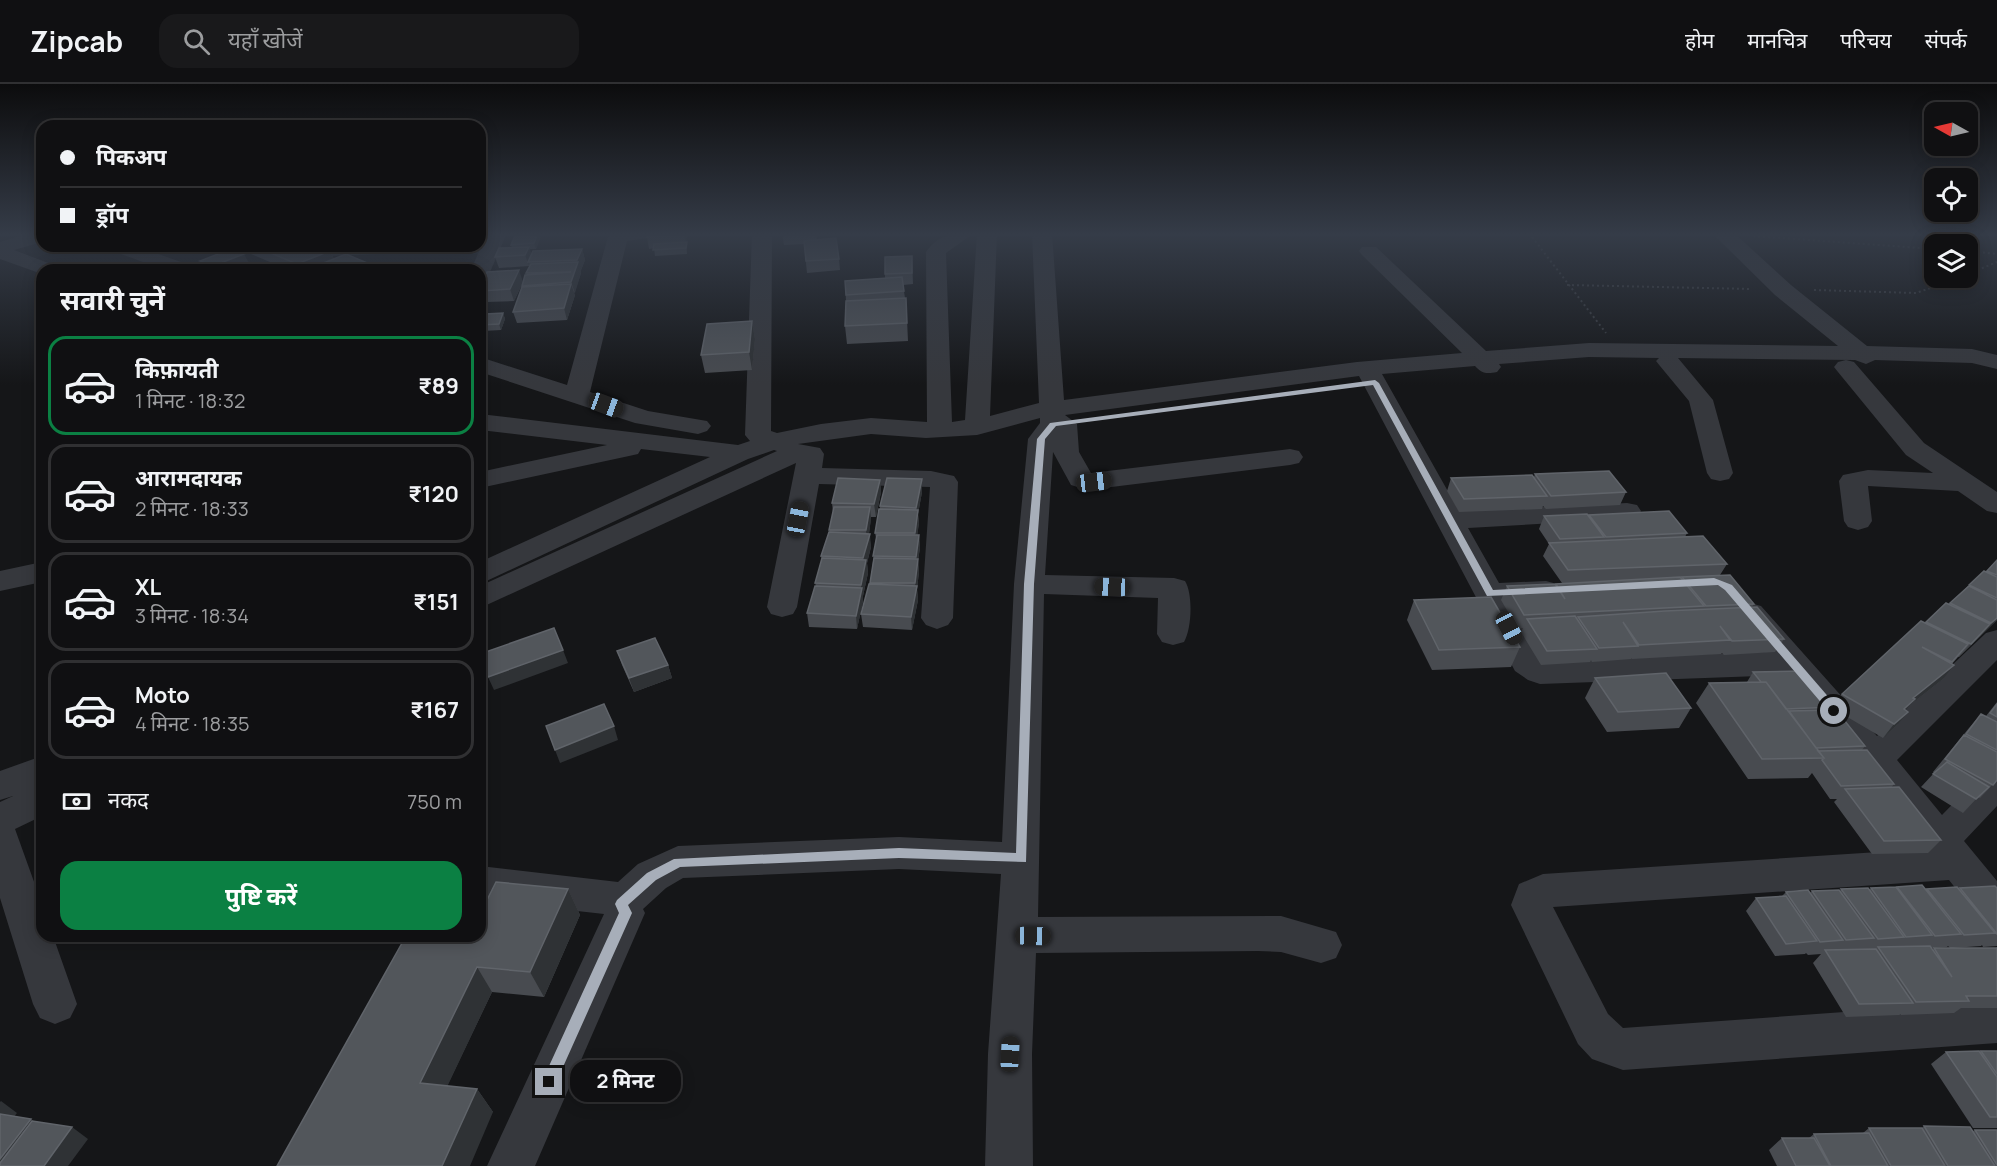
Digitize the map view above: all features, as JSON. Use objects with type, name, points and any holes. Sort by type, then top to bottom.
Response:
[{"type":"street","points":[[577,394],[606,283]]},
{"type":"street","points":[[767,283],[782,452],[782,607]]},
{"type":"street","points":[[933,430],[935,283]]},
{"type":"street","points":[[987,283],[987,425]]},
{"type":"street","points":[[1009,1166],[1016,935],[1007,858],[1029,584],[1050,428],[1037,283]]},
{"type":"street","points":[[1402,283],[1485,364],[1614,360],[1861,362],[1972,356],[1997,362]]},
{"type":"street","points":[[1776,283],[1861,362],[1915,449],[1997,505]]},
{"type":"street","points":[[486,423],[655,442],[782,452],[873,443],[933,430],[987,425],[1050,428],[1371,375],[1619,349],[1988,370],[1997,368]]},
{"type":"street","points":[[1668,361],[1701,400],[1720,473]]},
{"type":"street","points":[[486,366],[644,418],[782,452],[944,482],[937,618]]},
{"type":"street","points":[[1371,375],[1527,663],[1540,672],[1792,663]]},
{"type":"street","points":[[486,572],[782,452],[872,426],[933,430]]},
{"type":"street","points":[[1050,428],[1081,479],[1087,482],[1290,457]]},
{"type":"street","points":[[486,479],[655,442]]},
{"type":"street","points":[[486,595],[782,452]]},
{"type":"street","points":[[1858,521],[1853,482],[1855,479],[1962,483]]},
{"type":"street","points":[[1450,520],[1627,510]]},
{"type":"street","points":[[0,581],[36,573]]},
{"type":"street","points":[[1029,584],[1174,588],[1173,634]]},
{"type":"street","points":[[1728,587],[1876,759],[1997,911]]},
{"type":"street","points":[[1490,594],[1572,589]]},
{"type":"street","points":[[1876,759],[1997,641]]},
{"type":"street","points":[[0,786],[36,772]]},
{"type":"street","points":[[1950,852],[1997,783]]},
{"type":"street","points":[[0,819],[36,802]]},
{"type":"street","points":[[0,838],[55,1004]]},
{"type":"street","points":[[1950,852],[1543,891],[1533,896],[1531,905],[1593,1029],[1608,1044],[1623,1049],[1997,1022]]},
{"type":"street","points":[[621,904],[652,876],[678,862],[899,853],[1007,858]]},
{"type":"street","points":[[486,884],[613,897],[621,904],[625,913],[511,1166]]},
{"type":"street","points":[[1016,935],[1258,933],[1281,934],[1321,945]]},
{"type":"path","points":[[1568,283],[1619,349]]},
{"type":"building","points":[[486,283],[513,283],[510,289],[486,291]]},
{"type":"building","points":[[523,283],[553,283],[522,286]]},
{"type":"building","points":[[845,283],[903,283],[904,291],[846,295]]},
{"type":"building","points":[[571,284],[564,308],[513,312],[522,287]]},
{"type":"building","points":[[906,298],[907,323],[845,326],[846,301]]},
{"type":"building","points":[[503,313],[499,324],[486,325],[486,314]]},
{"type":"building","points":[[752,321],[749,352],[701,355],[707,324]]},
{"type":"building","points":[[1609,471],[1626,492],[1551,496],[1535,474]]},
{"type":"building","points":[[1532,475],[1547,496],[1464,499],[1451,478]]},
{"type":"building","points":[[838,478],[880,480],[874,504],[832,503]]},
{"type":"building","points":[[887,478],[922,479],[916,508],[880,506]]},
{"type":"building","points":[[834,507],[870,507],[866,530],[829,530]]},
{"type":"building","points":[[879,509],[918,510],[915,533],[875,533]]},
{"type":"building","points":[[1669,511],[1687,533],[1606,537],[1589,515]]},
{"type":"building","points":[[1587,514],[1604,537],[1560,539],[1544,516]]},
{"type":"building","points":[[829,532],[870,534],[863,558],[821,556]]},
{"type":"building","points":[[877,535],[919,535],[916,557],[873,556]]},
{"type":"building","points":[[1703,536],[1727,564],[1568,570],[1549,543]]},
{"type":"building","points":[[822,558],[866,560],[861,585],[815,583]]},
{"type":"building","points":[[874,558],[918,559],[915,583],[870,583]]},
{"type":"building","points":[[1997,560],[1997,575],[1987,571]]},
{"type":"building","points":[[1984,571],[1997,577],[1997,598],[1969,585]]},
{"type":"building","points":[[1730,575],[1754,604],[1706,606],[1682,577]]},
{"type":"building","points":[[1680,577],[1704,606],[1524,615],[1507,586],[1555,584],[1565,599],[1556,584]]},
{"type":"building","points":[[869,584],[917,586],[911,617],[861,614]]},
{"type":"building","points":[[815,586],[862,588],[856,616],[807,613]]},
{"type":"building","points":[[1969,586],[1997,600],[1997,618],[1991,623],[1950,603]]},
{"type":"building","points":[[1491,597],[1520,647],[1439,650],[1414,600]]},
{"type":"building","points":[[1946,603],[1990,624],[1971,644],[1926,622]]},
{"type":"building","points":[[1757,607],[1784,639],[1732,641],[1720,626],[1730,640],[1639,645],[1623,622],[1638,646],[1599,648],[1578,617],[1665,611]]},
{"type":"building","points":[[1575,616],[1597,649],[1547,651],[1527,619]]},
{"type":"building","points":[[1921,621],[1968,644],[1952,662],[1922,647],[1954,665],[1913,698],[1915,699],[1904,709],[1908,712],[1894,724],[1842,694]]},
{"type":"building","points":[[554,628],[563,650],[488,677],[486,652]]},
{"type":"building","points":[[655,638],[668,665],[629,678],[617,651]]},
{"type":"building","points":[[1804,671],[1833,707],[1786,709],[1766,682],[1761,682],[1753,672]]},
{"type":"building","points":[[1666,673],[1691,708],[1618,712],[1595,678]]},
{"type":"building","points":[[1766,682],[1824,758],[1762,759],[1709,683]]},
{"type":"building","points":[[604,704],[614,726],[555,750],[546,726]]},
{"type":"building","points":[[1997,704],[1997,717],[1990,713]]},
{"type":"building","points":[[1836,710],[1865,746],[1816,748],[1789,711]]},
{"type":"building","points":[[1981,714],[1997,722],[1997,750],[1966,734]]},
{"type":"building","points":[[1964,735],[1997,752],[1997,780],[1993,785],[1945,759]]},
{"type":"building","points":[[1867,750],[1894,784],[1841,786],[1818,751]]},
{"type":"building","points":[[1947,762],[1989,787],[1976,799],[1933,774]]},
{"type":"building","points":[[1899,787],[1941,840],[1884,841],[1845,789]]},
{"type":"building","points":[[496,882],[568,889],[530,972],[477,967],[420,1083],[477,1089],[442,1166],[277,1166],[403,942],[486,942],[486,902]]},
{"type":"building","points":[[1922,885],[1961,934],[1935,936],[1897,887]]},
{"type":"building","points":[[1995,886],[1997,888],[1997,934],[1960,888]]},
{"type":"building","points":[[1896,887],[1932,935],[1906,937],[1871,888]]},
{"type":"building","points":[[1957,887],[1995,933],[1964,935],[1927,889]]},
{"type":"building","points":[[1868,888],[1904,937],[1878,939],[1841,889]]},
{"type":"building","points":[[1808,890],[1843,940],[1820,942],[1786,892]]},
{"type":"building","points":[[1839,890],[1874,938],[1846,940],[1812,891]]},
{"type":"building","points":[[1786,896],[1817,941],[1786,944],[1756,898]]},
{"type":"building","points":[[1930,946],[1952,977],[1934,948],[1997,948],[1997,996],[1966,996],[1969,1001],[1916,1002],[1878,947]]},
{"type":"building","points":[[1876,949],[1913,1003],[1859,1004],[1825,950]]},
{"type":"building","points":[[1979,1051],[1997,1077],[1997,1117],[1990,1117],[1946,1052]]},
{"type":"building","points":[[1981,1051],[1997,1051],[1997,1074]]},
{"type":"building","points":[[0,1114],[31,1119],[0,1159]]},
{"type":"building","points":[[32,1121],[72,1127],[44,1166],[0,1166],[0,1163]]},
{"type":"building","points":[[1924,1126],[1970,1127],[1995,1166],[1948,1166]]},
{"type":"building","points":[[1869,1128],[1922,1128],[1945,1166],[1891,1166]]},
{"type":"building","points":[[1975,1130],[1997,1130],[1997,1165]]},
{"type":"building","points":[[1869,1133],[1888,1166],[1831,1166],[1814,1134]]},
{"type":"building","points":[[1782,1138],[1814,1138],[1830,1166],[1796,1166]]},
{"type":"route","points":[[549,1082],[625,913],[621,904],[652,876],[678,862],[899,853],[1021,859],[1029,584],[1041,439],[1053,424],[1375,383],[1490,594],[1714,581],[1721,583],[1728,587],[1834,711]]}]
